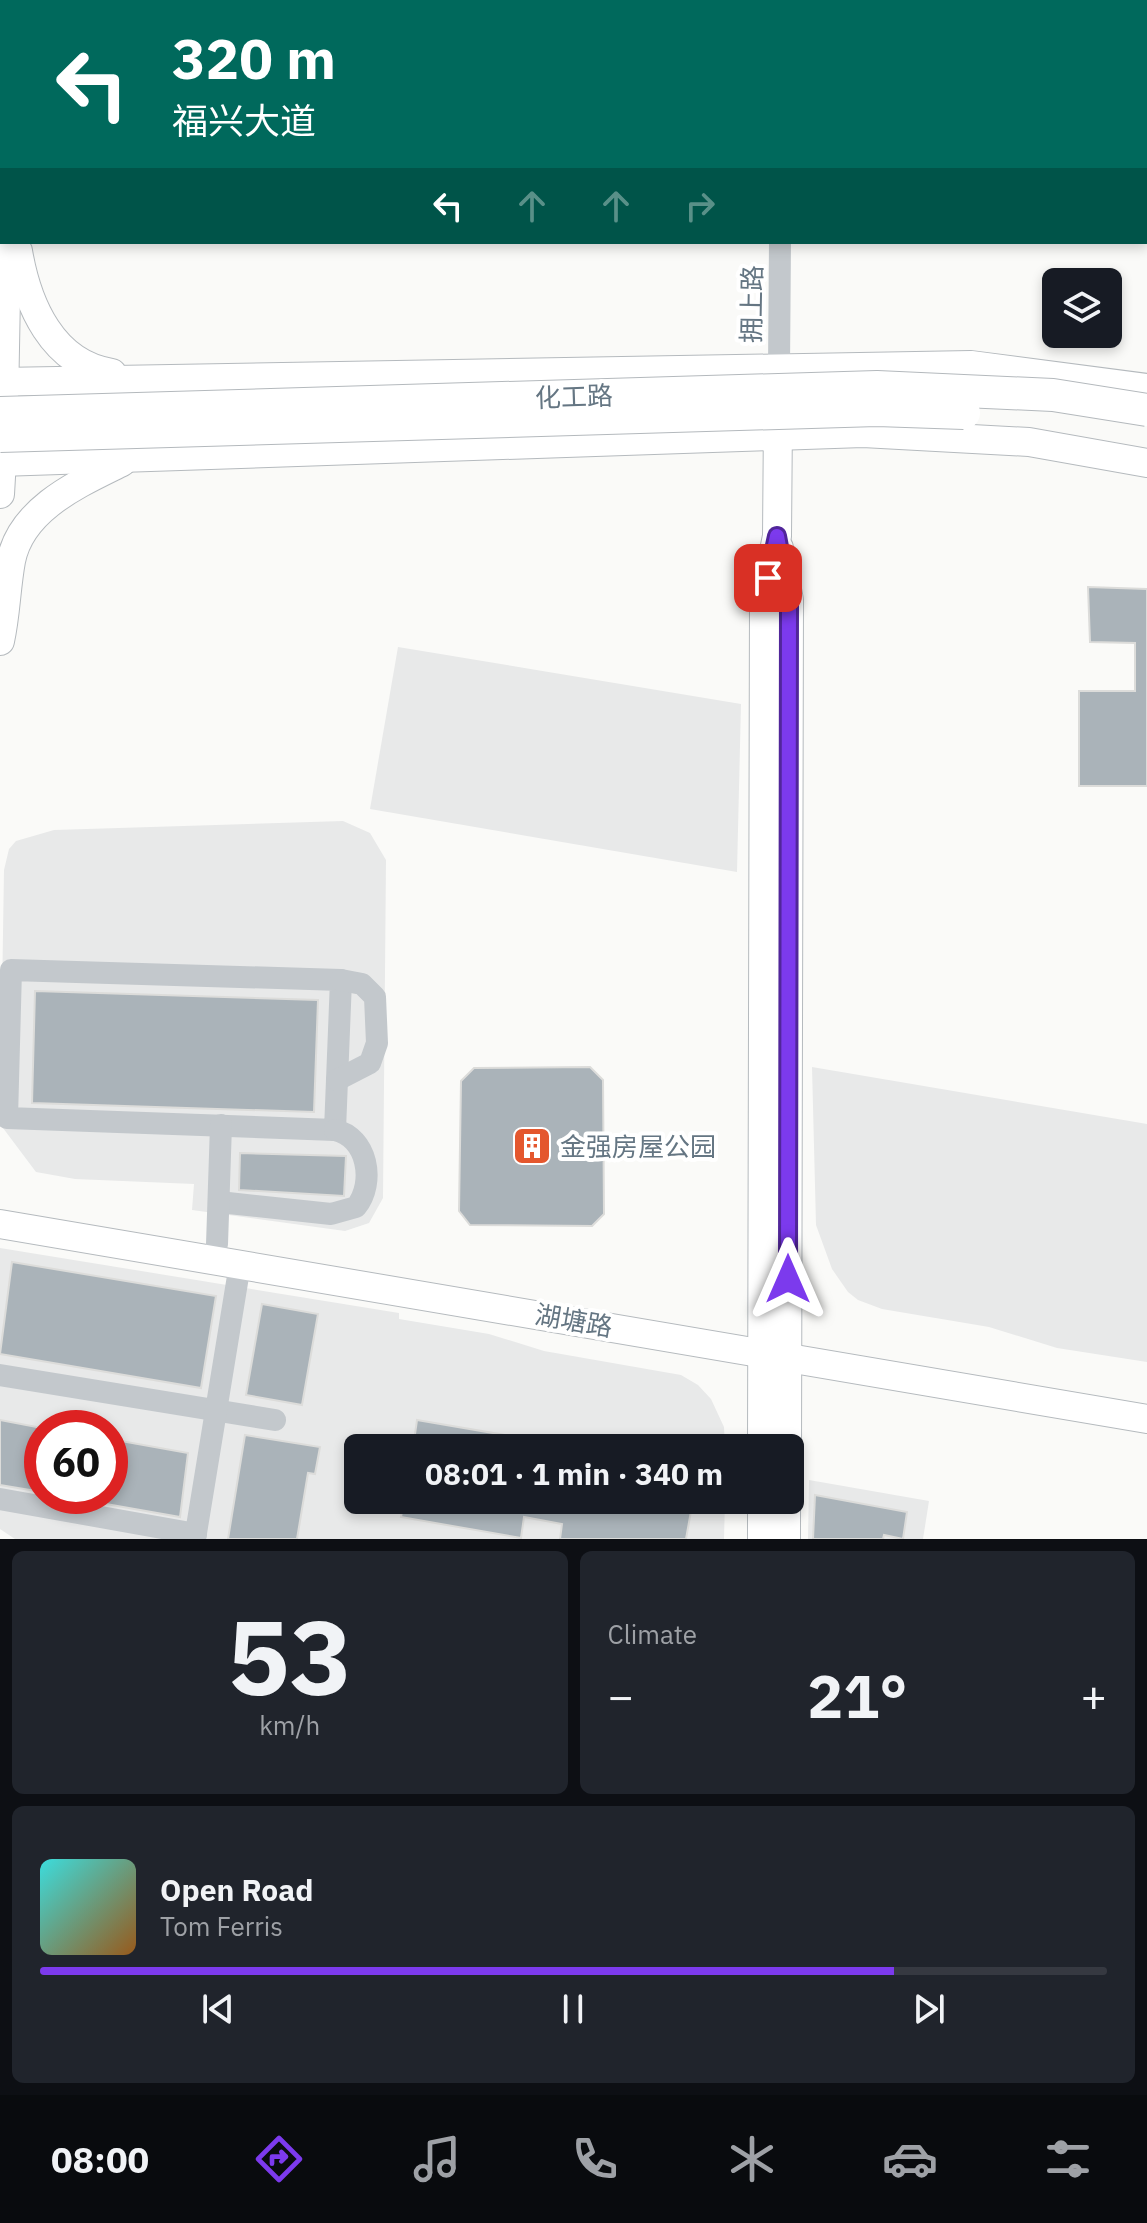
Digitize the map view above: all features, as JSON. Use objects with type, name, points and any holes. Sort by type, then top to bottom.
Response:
[{"type":"highway","name":"化工路","points":[[2,393],[877,387],[1053,395],[1147,410]]},
{"type":"highway","name":"化工路","points":[[1,453],[877,410],[1050,416],[1147,432]]},
{"type":"main road","points":[[0,494],[7,244]]},
{"type":"main road","points":[[16,244],[22,275],[35,312],[66,353],[80,363],[106,372],[172,381]]},
{"type":"main road","points":[[2,393],[172,381],[971,365],[1147,388]]},
{"type":"main road","points":[[779,367],[777,536],[764,599],[775,1346],[785,1434]]},
{"type":"main road","points":[[1,453],[133,457],[863,433],[1029,442],[1147,463]]},
{"type":"main road","points":[[0,641],[11,562],[28,527],[60,494],[133,457]]},
{"type":"main road","name":"湖塘路","points":[[0,1208],[217,1244],[775,1346],[1147,1419]]},
{"type":"main road","name":"湖塘路","points":[[0,1224],[240,1264],[1147,1402]]},
{"type":"main road","points":[[764,1434],[775,1346]]},
{"type":"main road","points":[[762,1514],[762,1539]]},
{"type":"main road","points":[[786,1514],[786,1539]]},
{"type":"street","name":"拥上路","points":[[779,367],[780,244]]},
{"type":"street","points":[[219,1202],[331,1214],[356,1207],[364,1193],[363,1153],[353,1136],[335,1130],[7,1118],[11,970],[341,980],[362,984],[375,997],[377,1043],[370,1063],[362,1070],[337,1080]]},
{"type":"street","points":[[335,1130],[341,980]]},
{"type":"street","points":[[217,1244],[221,1125]]},
{"type":"street","points":[[0,1499],[195,1536],[240,1264]]},
{"type":"street","points":[[0,1375],[275,1420]]},
{"type":"shaded area","points":[[398,647],[741,704],[737,872],[370,809]]},
{"type":"shaded area","points":[[343,821],[370,833],[386,860],[383,1198],[369,1223],[345,1231],[192,1210],[194,1184],[75,1179],[36,1172],[0,1124],[4,870],[9,849],[16,841],[54,830]]},
{"type":"shaded area","points":[[812,1067],[1147,1124],[1147,1362],[1057,1348],[989,1327],[882,1309],[858,1300],[848,1292],[832,1269],[816,1225]]},
{"type":"shaded area","points":[[0,1248],[399,1313],[399,1319],[489,1334],[544,1351],[681,1375],[698,1385],[711,1399],[724,1427],[724,1434],[344,1434],[344,1514],[725,1514],[724,1539],[15,1539],[0,1529]]},
{"type":"shaded area","points":[[809,1480],[929,1501],[923,1539],[808,1539]]},
{"type":"building","points":[[1088,587],[1147,589],[1147,786],[1079,786],[1079,691],[1135,691],[1135,643],[1090,642]]},
{"type":"building","points":[[35,991],[318,1000],[314,1112],[32,1103]]},
{"type":"building","name":"金强房屋公园","points":[[590,1067],[603,1080],[604,1214],[592,1226],[470,1225],[459,1211],[461,1081],[474,1068]]},
{"type":"building","points":[[240,1153],[346,1156],[344,1196],[239,1190]]},
{"type":"building","points":[[12,1262],[216,1296],[201,1388],[0,1354]]},
{"type":"building","points":[[262,1304],[318,1314],[302,1405],[246,1395]]},
{"type":"building","points":[[0,1420],[24,1425],[24,1489],[0,1485]]},
{"type":"building","points":[[417,1420],[499,1434],[415,1434]]},
{"type":"building","points":[[245,1435],[320,1447],[315,1474],[308,1473],[297,1539],[228,1539]]},
{"type":"building","points":[[128,1442],[188,1453],[180,1517],[128,1508]]},
{"type":"building","points":[[815,1495],[907,1512],[903,1539],[884,1535],[883,1539],[813,1539]]},
{"type":"building","points":[[402,1514],[690,1514],[686,1539],[560,1539],[562,1524],[524,1517],[521,1538],[401,1517]]},
{"type":"place","name":"金强房屋公园","points":[[532,1146]]},
{"type":"route","points":[[768,578],[777,536],[789,600],[788,1279]]}]
